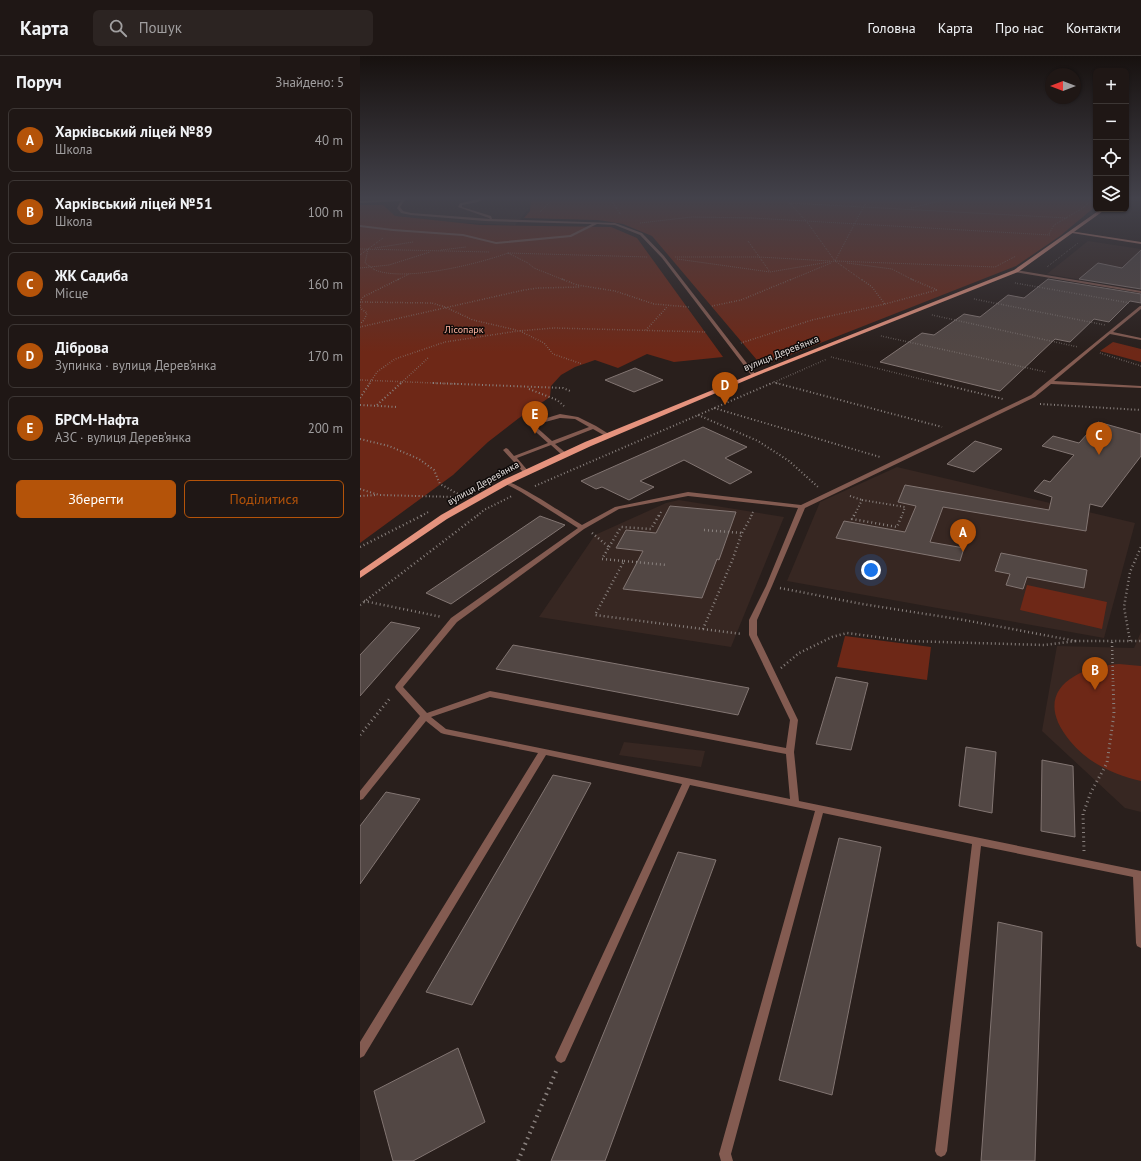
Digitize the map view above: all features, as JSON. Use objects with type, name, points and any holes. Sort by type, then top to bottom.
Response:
[{"type":"main road","name":"вулиця Дерев’янка","points":[[360,575],[444,517],[526,472],[564,454],[754,375],[1016,271],[1048,249]]},
{"type":"lane","points":[[655,249],[754,375]]},
{"type":"lane","points":[[1016,271],[1141,292]]},
{"type":"lane","points":[[1141,307],[1033,396],[802,507],[688,494],[617,508],[582,528],[454,620],[399,687],[425,716],[444,731],[1139,875],[1141,943]]},
{"type":"lane","points":[[1110,333],[1141,339]]},
{"type":"lane","points":[[1050,382],[1141,387]]},
{"type":"lane","points":[[564,454],[530,424],[560,416],[576,418],[609,436]]},
{"type":"lane","points":[[513,458],[594,427]]},
{"type":"lane","points":[[506,450],[526,472]]},
{"type":"lane","points":[[506,482],[582,528]]},
{"type":"lane","points":[[795,803],[790,752],[794,720],[753,635],[752,620],[769,586],[802,507]]},
{"type":"lane","points":[[360,797],[425,716],[490,694],[790,752]]},
{"type":"lane","points":[[360,1052],[544,751]]},
{"type":"lane","points":[[561,1057],[688,781]]},
{"type":"lane","points":[[727,1161],[725,1154],[820,809]]},
{"type":"lane","points":[[941,1151],[977,841]]},
{"type":"path","points":[[360,249],[493,252]]},
{"type":"path","points":[[368,249],[365,263],[368,267],[388,272],[409,274],[477,263],[508,253],[528,263],[534,268],[577,285],[615,291],[643,301],[667,306],[702,308],[741,300],[835,261],[841,249]]},
{"type":"path","points":[[360,255],[368,249]]},
{"type":"path","points":[[360,268],[389,265],[433,251],[451,249]]},
{"type":"path","points":[[754,249],[770,272]]},
{"type":"path","points":[[826,249],[835,261],[872,287],[885,304]]},
{"type":"path","points":[[1071,249],[1037,274],[1014,283],[1134,304]]},
{"type":"path","points":[[500,253],[663,257],[759,257],[995,267]]},
{"type":"path","points":[[989,269],[1022,253]]},
{"type":"path","points":[[663,257],[770,272],[835,261],[892,269],[915,282],[937,290],[885,304],[812,320],[765,334],[733,347]]},
{"type":"path","points":[[360,324],[364,320],[367,313],[360,308],[360,303],[363,297],[409,274]]},
{"type":"path","points":[[360,327],[445,307],[538,288],[586,287]]},
{"type":"path","points":[[979,296],[972,299],[1117,327]]},
{"type":"path","points":[[360,303],[432,303],[445,307],[473,320],[518,331],[544,343],[553,354],[582,364]]},
{"type":"path","points":[[646,330],[667,306]]},
{"type":"path","points":[[936,312],[929,315],[1090,349],[1141,366]]},
{"type":"path","points":[[360,398],[377,372],[395,359],[445,342],[518,331],[554,328],[722,333]]},
{"type":"path","points":[[888,333],[880,336],[1059,375]]},
{"type":"path","points":[[360,605],[484,510],[523,491],[838,354]]},
{"type":"path","points":[[831,357],[1019,403],[1141,410]]},
{"type":"path","points":[[377,405],[428,358]]},
{"type":"path","points":[[360,380],[527,388],[563,388],[570,391]]},
{"type":"path","points":[[772,382],[959,432]]},
{"type":"path","points":[[527,388],[536,394],[561,402],[576,418]]},
{"type":"path","points":[[360,405],[398,407]]},
{"type":"path","points":[[713,408],[896,462]]},
{"type":"path","points":[[698,415],[758,441],[790,462],[826,495]]},
{"type":"path","points":[[360,439],[383,443],[421,460],[434,471],[440,484],[464,497]]},
{"type":"path","points":[[360,489],[379,495]]},
{"type":"path","points":[[837,490],[862,500],[906,508],[897,527],[852,519],[862,500]]},
{"type":"path","points":[[360,496],[464,497]]},
{"type":"path","points":[[451,502],[464,497]]},
{"type":"path","points":[[666,499],[666,503],[651,529],[622,527],[602,559],[667,565]]},
{"type":"path","points":[[703,629],[732,561],[742,533],[758,502]]},
{"type":"path","points":[[360,547],[431,510]]},
{"type":"path","points":[[582,528],[595,535],[609,548]]},
{"type":"path","points":[[704,530],[742,533]]},
{"type":"path","points":[[1130,641],[1124,607],[1130,572],[1141,547]]},
{"type":"path","points":[[624,561],[595,615],[753,635]]},
{"type":"path","points":[[769,586],[862,604],[964,620],[1076,641]]},
{"type":"path","points":[[364,601],[454,620]]},
{"type":"path","points":[[772,676],[799,653],[832,637],[847,633],[907,641],[1044,645],[1076,641],[1141,641]]},
{"type":"path","points":[[1084,864],[1083,814],[1091,792],[1107,763],[1114,714],[1112,642]]},
{"type":"path","points":[[360,735],[399,687]]},
{"type":"path","points":[[518,1161],[561,1057]]},
{"type":"shaded area","points":[[1079,249],[1141,249],[1141,290],[1047,274]]},
{"type":"shaded area","points":[[897,467],[1135,523],[1104,638],[787,581],[820,502]]},
{"type":"shaded area","points":[[679,500],[784,517],[731,647],[539,617],[595,535],[666,503]]},
{"type":"shaded area","points":[[1141,632],[1141,812],[1125,808],[1042,731],[1057,646],[1134,648]]},
{"type":"shaded area","points":[[624,742],[705,751],[701,767],[619,755]]},
{"type":"green space","name":"Лісопарк","points":[[360,249],[645,249],[723,357],[674,362],[647,354],[618,368],[595,360],[575,367],[561,375],[551,386],[550,397],[519,418],[488,442],[453,475],[360,543]]},
{"type":"green space","points":[[663,249],[1042,249],[1016,266],[762,366]]},
{"type":"green space","points":[[1113,342],[1141,349],[1141,362],[1100,351]]},
{"type":"green space","points":[[1027,585],[1107,602],[1102,629],[1020,610]]},
{"type":"green space","points":[[845,636],[931,647],[927,680],[837,667]]},
{"type":"green space","points":[[1119,664],[1141,666],[1141,781],[1111,772],[1085,756],[1070,741],[1059,724],[1055,710],[1056,697],[1062,686],[1073,677],[1102,666]]},
{"type":"building","points":[[1141,250],[1141,289],[1079,279],[1098,263],[1122,268]]},
{"type":"building","points":[[1048,279],[1141,294],[1141,303],[1130,301],[1109,322],[1094,319],[1070,342],[1055,339],[1000,391],[880,362],[922,333],[934,335],[964,314],[980,317],[1008,295],[1024,298]]},
{"type":"building","points":[[635,368],[663,380],[634,392],[605,380]]},
{"type":"building","points":[[1098,422],[1141,434],[1141,456],[1102,507],[1090,504],[1086,531],[943,507],[930,542],[964,548],[960,561],[836,538],[844,521],[905,532],[916,506],[898,502],[905,485],[1049,510],[1052,497],[1034,491],[1044,480],[1050,482],[1074,455],[1042,446],[1053,436],[1079,443]]},
{"type":"building","points":[[703,427],[747,447],[725,458],[752,472],[730,484],[684,460],[640,481],[654,487],[629,500],[602,487],[596,489],[581,481]]},
{"type":"building","points":[[975,441],[1002,449],[974,472],[947,464]]},
{"type":"building","points":[[670,506],[736,512],[719,560],[717,559],[702,598],[623,589],[643,551],[616,548],[626,530],[656,533]]},
{"type":"building","points":[[540,516],[565,525],[451,604],[426,593]]},
{"type":"building","points":[[1001,553],[1087,570],[1084,588],[1027,577],[1023,589],[1006,585],[1010,574],[995,571]]},
{"type":"building","points":[[391,622],[420,628],[360,696],[360,655]]},
{"type":"building","points":[[513,645],[749,688],[738,715],[496,669]]},
{"type":"building","points":[[836,677],[868,683],[851,750],[816,744]]},
{"type":"building","points":[[966,747],[996,752],[992,813],[959,806]]},
{"type":"building","points":[[1042,760],[1073,766],[1075,837],[1041,831]]},
{"type":"building","points":[[553,775],[591,783],[472,1005],[426,992]]},
{"type":"building","points":[[386,792],[420,799],[360,884],[360,826]]},
{"type":"building","points":[[839,838],[881,847],[832,1095],[779,1080]]},
{"type":"building","points":[[678,852],[716,860],[605,1161],[551,1161]]},
{"type":"building","points":[[998,922],[1042,932],[1035,1161],[981,1161]]},
{"type":"building","points":[[458,1048],[485,1122],[413,1161],[393,1161],[374,1091]]},
{"type":"place","name":"Діброва","points":[[725,405]]},
{"type":"place","name":"БРСМ-Нафта","points":[[535,434]]},
{"type":"place","name":"ЖК Садиба","points":[[1099,455]]},
{"type":"place","name":"Харківський ліцей №89","points":[[963,552]]},
{"type":"place","name":"Харківський ліцей №51","points":[[1095,690]]}]
